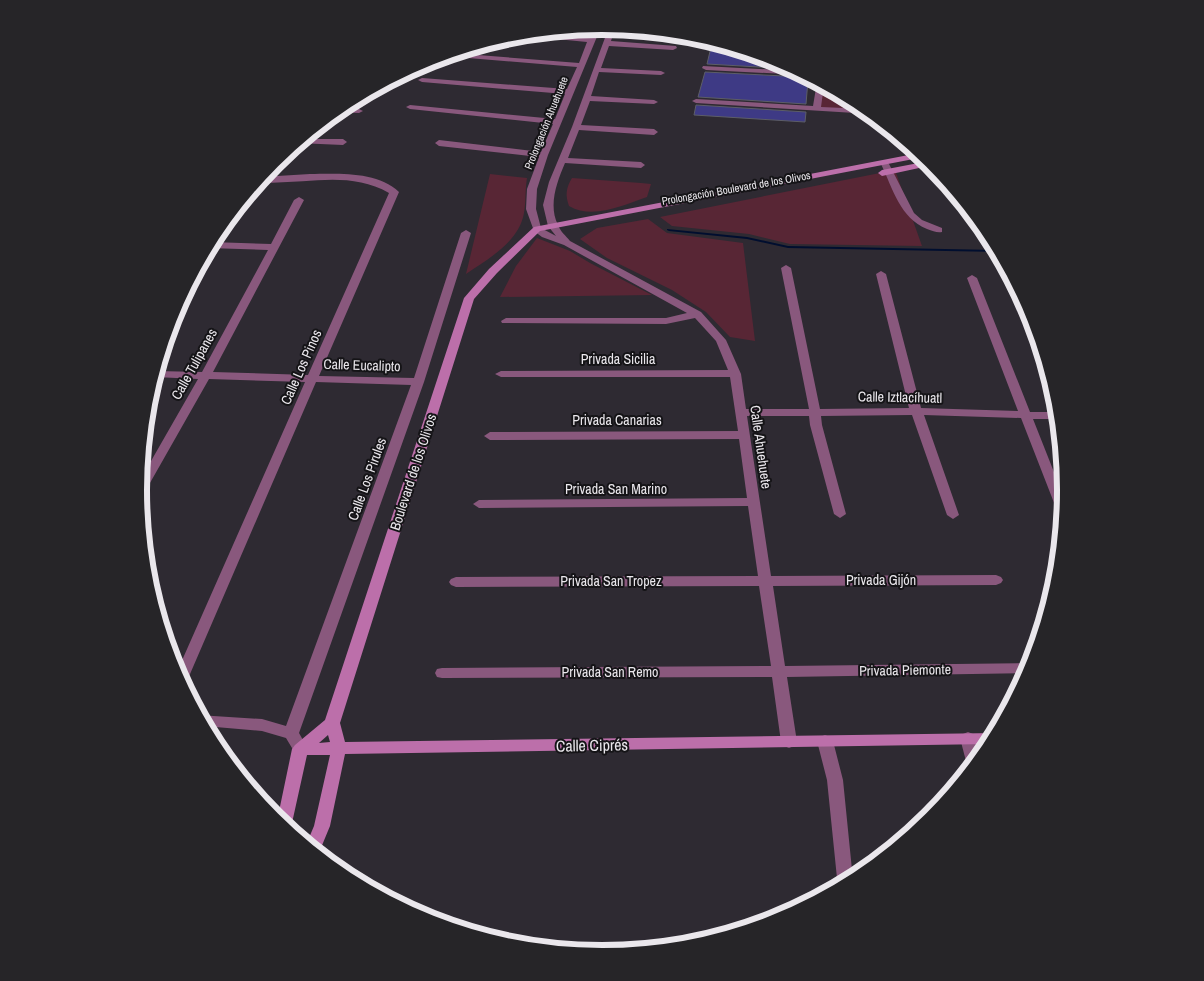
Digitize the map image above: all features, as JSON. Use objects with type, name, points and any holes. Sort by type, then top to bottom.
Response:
[{"type":"street","name":"Prolongación Ahuehuete","points":[[541,232],[531,209],[532,189],[544,155],[594,35]]},
{"type":"street","points":[[556,229],[548,205],[553,182],[598,70],[609,35]]},
{"type":"street","points":[[559,37],[592,40]]},
{"type":"street","points":[[605,44],[673,48]]},
{"type":"street","points":[[468,56],[581,65]]},
{"type":"street","points":[[706,68],[782,73]]},
{"type":"street","points":[[598,70],[662,73]]},
{"type":"street","points":[[422,80],[570,92]]},
{"type":"street","points":[[817,109],[819,90]]},
{"type":"street","points":[[586,98],[654,102]]},
{"type":"street","points":[[696,101],[854,111]]},
{"type":"street","points":[[410,107],[558,122]]},
{"type":"street","points":[[351,111],[359,111]]},
{"type":"street","points":[[576,127],[654,132]]},
{"type":"street","points":[[310,141],[343,142]]},
{"type":"street","points":[[439,143],[544,155]]},
{"type":"street","name":"Prolongación Boulevard de los Olivos","points":[[888,167],[913,158]]},
{"type":"street","points":[[563,160],[641,165]]},
{"type":"street","name":"Prolongación Boulevard de los Olivos","points":[[541,232],[888,167],[920,164]]},
{"type":"street","points":[[888,167],[910,214],[920,222],[939,230]]},
{"type":"street","name":"Calle Los Pinos","points":[[184,672],[394,192],[385,185],[356,177],[269,180]]},
{"type":"street","name":"Calle Tulipanes","points":[[147,478],[206,375],[299,200]]},
{"type":"street","name":"Calle Ahuehuete","points":[[556,229],[567,243]]},
{"type":"street","name":"Boulevard de los Olivos","points":[[332,723],[469,298],[493,271],[526,241],[541,232]]},
{"type":"street","name":"Calle Ahuehuete","points":[[541,232],[567,243],[697,314],[722,340],[735,374],[753,502],[767,581],[789,742]]},
{"type":"street","name":"Calle Los Pirules","points":[[291,733],[418,382],[466,233]]},
{"type":"street","points":[[218,245],[274,248]]},
{"type":"street","points":[[786,268],[814,400],[814,411],[840,514]]},
{"type":"street","points":[[881,274],[916,411],[923,425],[953,515]]},
{"type":"street","points":[[972,278],[1058,497]]},
{"type":"street","points":[[506,321],[666,320],[697,314]]},
{"type":"street","name":"Calle Eucalipto","points":[[162,374],[418,382]]},
{"type":"street","name":"Privada Sicilia","points":[[500,374],[735,374]]},
{"type":"street","name":"Calle Iztlacíhuatl","points":[[741,413],[916,411],[1051,416]]},
{"type":"street","name":"Privada Canarias","points":[[490,436],[744,435]]},
{"type":"street","name":"Privada San Marino","points":[[479,504],[753,502]]},
{"type":"street","name":"Privada Gijón","points":[[767,581],[996,580]]},
{"type":"street","name":"Privada San Tropez","points":[[456,582],[767,581]]},
{"type":"street","name":"Privada Piemonte","points":[[779,671],[1022,668]]},
{"type":"street","name":"Privada San Remo","points":[[442,673],[779,671]]},
{"type":"street","points":[[210,721],[262,725],[291,733],[300,749]]},
{"type":"street","points":[[286,818],[300,749],[332,723],[339,747],[322,826],[315,843]]},
{"type":"street","points":[[968,738],[972,755]]},
{"type":"street","name":"Calle Ciprés","points":[[300,749],[984,738]]},
{"type":"street","points":[[825,741],[835,780],[844,876]]},
{"type":"shaded area","points":[[819,90],[852,110],[817,108]]},
{"type":"shaded area","points":[[895,170],[922,246],[790,244],[749,234],[672,226],[660,217]]},
{"type":"shaded area","points":[[490,174],[527,178],[524,213],[516,233],[509,241],[493,256],[466,274]]},
{"type":"shaded area","points":[[572,178],[651,184],[647,197],[608,210],[588,212],[569,206],[567,192]]},
{"type":"shaded area","points":[[648,219],[667,233],[743,243],[755,341],[730,337],[706,312],[672,290],[607,258],[580,239],[597,228]]},
{"type":"shaded area","points":[[537,238],[570,251],[652,295],[500,297],[516,266]]},
{"type":"building","points":[[711,49],[748,59],[770,68],[707,64]]},
{"type":"building","points":[[705,72],[790,76],[808,84],[806,104],[698,97]]},
{"type":"building","points":[[696,105],[806,112],[805,122],[694,115]]},
{"type":"waterway","points":[[669,230],[747,238],[788,247],[989,251]]}]
